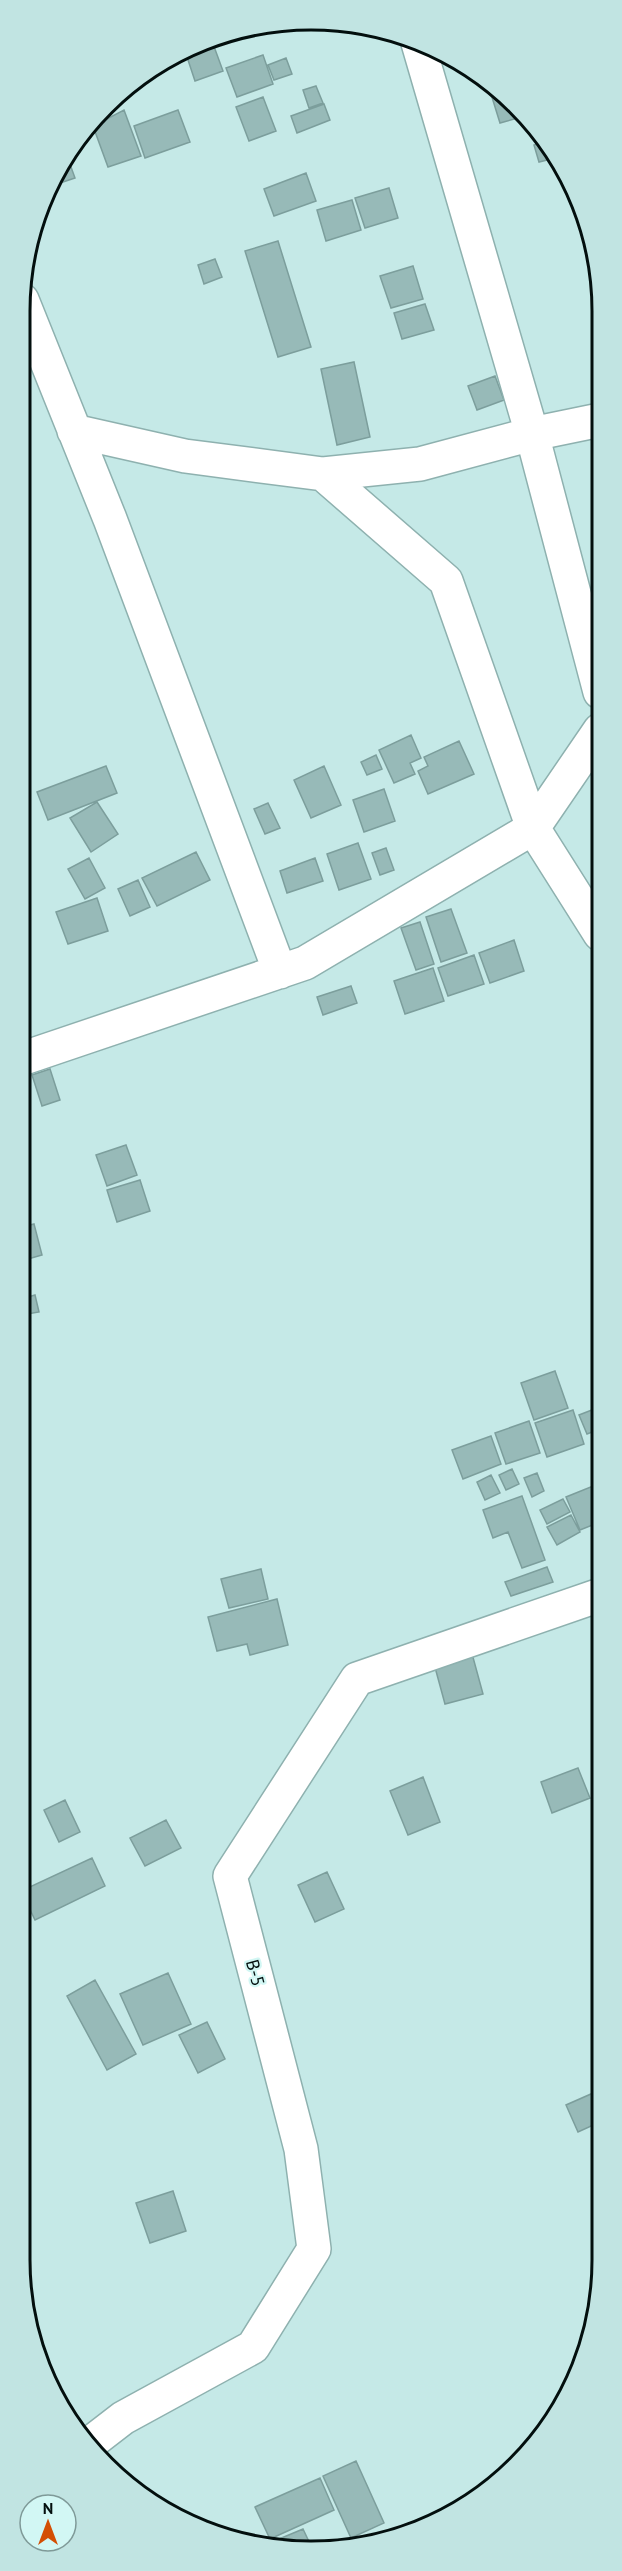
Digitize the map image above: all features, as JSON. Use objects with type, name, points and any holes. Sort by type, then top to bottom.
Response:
[{"type":"street","points":[[421,52],[532,434],[592,662]]},
{"type":"street","points":[[30,320],[110,519],[280,972]]},
{"type":"street","points":[[74,431],[185,456],[322,474],[420,464],[532,434],[592,422]]},
{"type":"street","points":[[322,474],[446,581],[533,828],[592,921]]},
{"type":"street","points":[[30,1056],[305,963],[533,828],[592,742]]},
{"type":"street","name":"B-5","points":[[95,2439],[123,2418],[253,2347],[314,2248],[301,2150],[230,1876],[357,1679],[592,1598]]},
{"type":"building","points":[[214,47],[223,71],[195,81],[188,59]]},
{"type":"building","points":[[263,55],[273,84],[237,97],[226,68]]},
{"type":"building","points":[[286,58],[292,74],[274,80],[268,65]]},
{"type":"building","points":[[316,86],[323,103],[309,108],[303,90]]},
{"type":"building","points":[[492,96],[516,119],[500,123]]},
{"type":"building","points":[[263,97],[276,131],[249,141],[236,107]]},
{"type":"building","points":[[324,104],[330,120],[297,133],[291,116]]},
{"type":"building","points":[[124,110],[141,156],[108,167],[95,132],[106,120]]},
{"type":"building","points":[[178,110],[190,142],[145,158],[134,126]]},
{"type":"building","points":[[537,144],[548,160],[539,162],[534,145]]},
{"type":"building","points":[[71,166],[75,178],[61,183]]},
{"type":"building","points":[[306,173],[316,201],[274,216],[264,189]]},
{"type":"building","points":[[389,188],[398,218],[365,228],[355,198]]},
{"type":"building","points":[[352,200],[361,230],[326,241],[317,210]]},
{"type":"building","points":[[278,241],[311,347],[278,357],[245,251]]},
{"type":"building","points":[[215,259],[222,277],[204,284],[198,265]]},
{"type":"building","points":[[413,266],[423,299],[391,308],[380,276]]},
{"type":"building","points":[[425,304],[434,330],[402,339],[394,313]]},
{"type":"building","points":[[354,362],[370,437],[337,445],[321,369]]},
{"type":"building","points":[[495,376],[504,400],[477,410],[468,386]]},
{"type":"building","points":[[411,735],[421,758],[410,763],[415,774],[394,783],[379,750]]},
{"type":"building","points":[[459,741],[474,774],[428,794],[418,771],[428,766],[424,757]]},
{"type":"building","points":[[376,755],[382,769],[367,775],[361,762]]},
{"type":"building","points":[[106,766],[117,793],[48,820],[37,792]]},
{"type":"building","points":[[324,766],[341,805],[311,818],[294,780]]},
{"type":"building","points":[[384,789],[395,821],[364,832],[353,800]]},
{"type":"building","points":[[97,802],[118,834],[91,852],[70,818]]},
{"type":"building","points":[[268,803],[280,828],[265,834],[254,809]]},
{"type":"building","points":[[358,843],[371,879],[339,890],[327,854]]},
{"type":"building","points":[[386,848],[394,870],[380,875],[372,853]]},
{"type":"building","points":[[196,852],[210,880],[157,906],[142,878]]},
{"type":"building","points":[[89,858],[105,888],[85,899],[68,869]]},
{"type":"building","points":[[315,858],[323,881],[287,893],[280,871]]},
{"type":"building","points":[[138,880],[150,907],[130,916],[118,889]]},
{"type":"building","points":[[97,898],[108,931],[68,944],[56,912]]},
{"type":"building","points":[[451,909],[467,953],[441,962],[426,917]]},
{"type":"building","points":[[420,922],[434,964],[416,970],[401,928]]},
{"type":"building","points":[[514,940],[524,971],[490,983],[479,953]]},
{"type":"building","points":[[474,955],[484,984],[448,996],[438,968]]},
{"type":"building","points":[[433,968],[444,1001],[405,1014],[394,981]]},
{"type":"building","points":[[351,986],[357,1003],[323,1015],[317,997]]},
{"type":"building","points":[[50,1069],[60,1100],[42,1106],[32,1075]]},
{"type":"building","points":[[126,1145],[137,1175],[107,1186],[96,1155]]},
{"type":"building","points":[[140,1180],[150,1211],[117,1222],[107,1190]]},
{"type":"building","points":[[34,1224],[42,1255],[30,1258],[30,1225]]},
{"type":"building","points":[[35,1295],[39,1312],[30,1314],[30,1296]]},
{"type":"building","points":[[555,1371],[568,1408],[534,1420],[521,1383]]},
{"type":"building","points":[[573,1410],[584,1444],[547,1457],[535,1423]]},
{"type":"building","points":[[592,1410],[592,1432],[587,1434],[579,1415]]},
{"type":"building","points":[[529,1421],[540,1453],[506,1464],[495,1433]]},
{"type":"building","points":[[491,1436],[501,1464],[463,1479],[452,1450]]},
{"type":"building","points":[[512,1469],[519,1484],[506,1490],[499,1475]]},
{"type":"building","points":[[537,1473],[544,1491],[532,1497],[524,1478]]},
{"type":"building","points":[[491,1475],[500,1493],[485,1500],[477,1482]]},
{"type":"building","points":[[592,1486],[592,1525],[580,1530],[566,1497]]},
{"type":"building","points":[[522,1496],[545,1560],[522,1568],[508,1532],[493,1538],[483,1510]]},
{"type":"building","points":[[563,1499],[570,1512],[547,1524],[540,1510]]},
{"type":"building","points":[[571,1515],[580,1532],[557,1545],[547,1527]]},
{"type":"building","points":[[547,1567],[553,1582],[511,1596],[505,1582]]},
{"type":"building","points":[[261,1569],[268,1599],[229,1608],[221,1579]]},
{"type":"building","points":[[277,1599],[288,1645],[250,1655],[247,1644],[217,1651],[208,1617]]},
{"type":"building","points":[[471,1650],[483,1694],[445,1704],[433,1660]]},
{"type":"building","points":[[578,1768],[590,1798],[552,1813],[541,1782]]},
{"type":"building","points":[[423,1777],[440,1822],[408,1835],[390,1791]]},
{"type":"building","points":[[65,1800],[80,1832],[59,1842],[44,1810]]},
{"type":"building","points":[[166,1820],[181,1848],[145,1866],[130,1838]]},
{"type":"building","points":[[92,1858],[105,1886],[35,1920],[30,1910],[30,1887]]},
{"type":"building","points":[[327,1872],[344,1909],[315,1922],[298,1885]]},
{"type":"building","points":[[168,1973],[191,2024],[143,2045],[120,1994]]},
{"type":"building","points":[[95,1980],[136,2054],[107,2070],[67,1996]]},
{"type":"building","points":[[207,2022],[225,2059],[198,2073],[179,2035]]},
{"type":"building","points":[[592,2094],[592,2126],[578,2132],[566,2105]]},
{"type":"building","points":[[173,2191],[186,2231],[150,2243],[136,2203]]},
{"type":"building","points":[[356,2461],[384,2523],[351,2538],[323,2476]]},
{"type":"building","points":[[320,2478],[334,2510],[271,2539],[255,2507]]},
{"type":"building","points":[[303,2529],[309,2541],[293,2540],[279,2539]]}]
